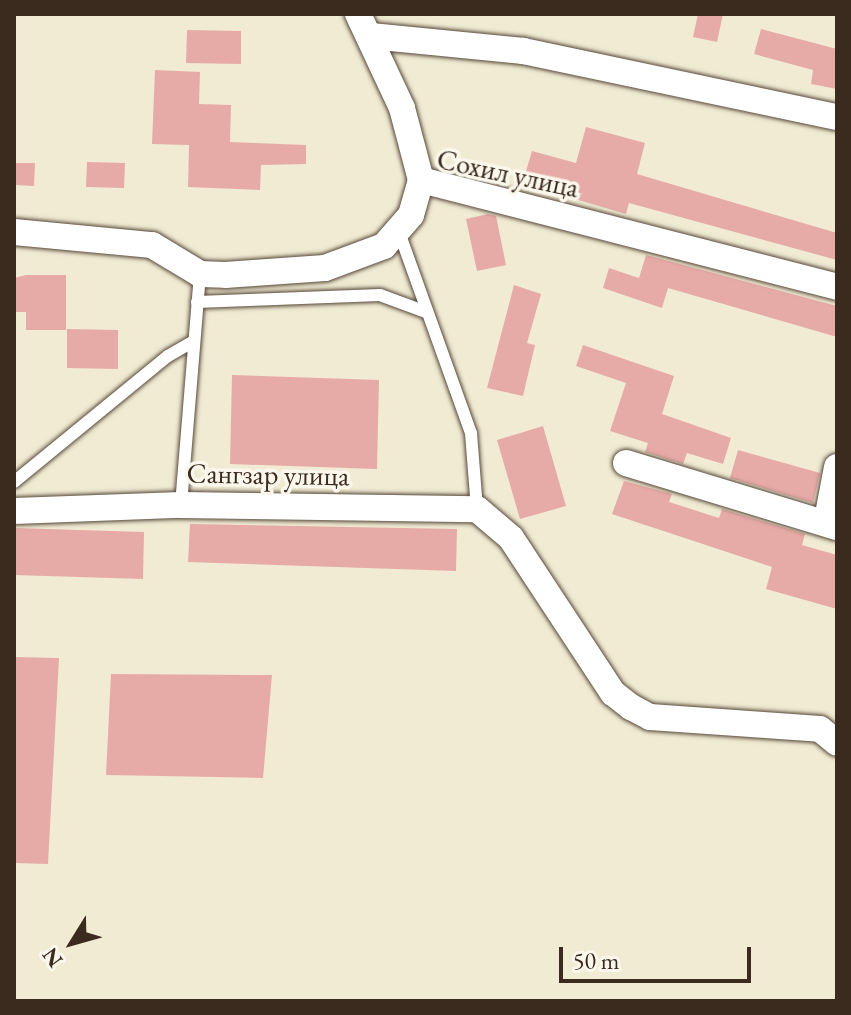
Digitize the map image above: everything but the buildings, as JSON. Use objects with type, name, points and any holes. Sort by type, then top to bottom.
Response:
[{"type":"street","points":[[365,25],[523,51],[837,117]]},
{"type":"street","points":[[365,25],[406,120],[421,180]]},
{"type":"street","name":"Сохил улица","points":[[200,274],[277,275],[325,268],[384,246],[399,232],[419,198],[421,180],[837,287]]},
{"type":"street","points":[[14,232],[152,245],[200,274]]},
{"type":"street","points":[[626,463],[832,524],[837,467]]},
{"type":"street","name":"Сангзар улица","points":[[14,511],[181,505],[477,509]]},
{"type":"street","points":[[477,509],[511,538],[613,693],[631,707],[650,717],[820,729],[837,743]]},
{"type":"lane","points":[[399,232],[426,312],[452,370],[471,433],[477,509]]},
{"type":"lane","points":[[181,505],[200,274]]},
{"type":"lane","points":[[197,302],[380,295],[426,312]]},
{"type":"lane","points":[[14,482],[168,356],[194,341]]}]
